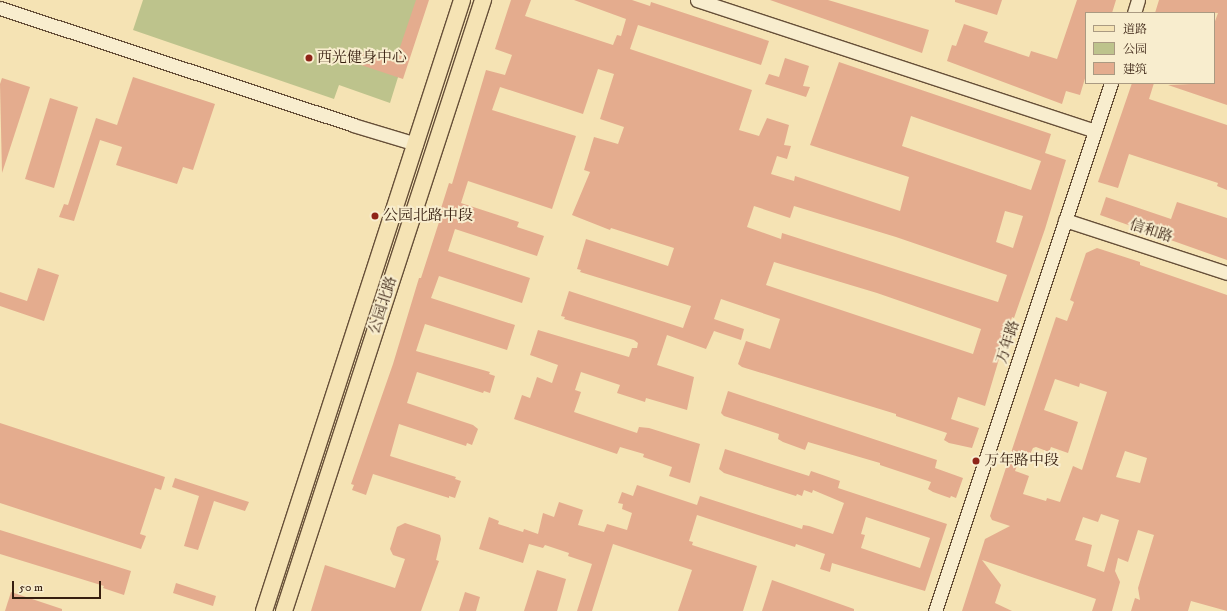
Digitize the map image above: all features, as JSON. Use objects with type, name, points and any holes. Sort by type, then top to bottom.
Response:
[{"type":"main road","name":"公园北路","points":[[264,611],[462,0]]},
{"type":"main road","name":"公园北路","points":[[284,611],[483,0]]},
{"type":"street","points":[[697,0],[1095,131]]},
{"type":"street","points":[[1134,12],[1138,0]]},
{"type":"street","points":[[0,8],[416,144]]},
{"type":"street","name":"万年路","points":[[935,611],[1111,84]]},
{"type":"street","name":"信和路","points":[[1065,220],[1227,273]]},
{"type":"green space","name":"西光健身中心","points":[[143,0],[422,0],[390,103],[339,85],[334,99],[133,30]]},
{"type":"building","points":[[416,0],[429,0],[403,79],[355,63],[359,51],[395,62]]},
{"type":"building","points":[[511,0],[531,0],[525,16],[613,45],[617,35],[621,36],[626,19],[574,0],[632,0],[650,6],[651,2],[769,41],[761,65],[638,25],[630,49],[752,90],[739,130],[759,136],[767,118],[789,125],[784,145],[791,146],[787,159],[777,156],[771,174],[794,181],[795,176],[900,211],[909,177],[810,145],[839,62],[1051,134],[1045,153],[1066,160],[1045,229],[1014,318],[1012,317],[1006,336],[1009,337],[1004,350],[1002,349],[985,406],[958,397],[951,419],[979,428],[972,448],[949,443],[944,440],[947,433],[896,416],[896,414],[742,367],[738,364],[746,341],[770,349],[780,319],[721,299],[714,319],[744,329],[741,340],[714,331],[706,349],[667,335],[657,365],[694,377],[687,410],[646,398],[645,402],[617,393],[620,385],[581,372],[575,390],[581,392],[574,412],[637,433],[639,427],[649,428],[700,444],[690,483],[669,476],[672,467],[643,457],[644,454],[620,447],[617,454],[514,419],[522,395],[530,398],[537,377],[552,383],[558,365],[530,355],[538,330],[629,357],[632,348],[637,348],[638,343],[634,340],[564,319],[565,317],[561,316],[569,291],[683,328],[691,306],[580,272],[581,270],[577,269],[586,239],[668,266],[674,248],[611,228],[610,230],[572,215],[590,172],[584,170],[594,137],[618,144],[624,127],[600,119],[614,74],[598,69],[583,114],[500,87],[492,110],[576,136],[552,209],[468,181],[461,203],[519,222],[517,227],[544,236],[537,256],[455,229],[448,251],[530,278],[522,303],[439,276],[431,298],[515,325],[507,350],[425,324],[416,351],[490,372],[489,374],[495,376],[490,393],[484,391],[483,393],[417,372],[407,403],[473,425],[478,429],[472,445],[467,443],[466,446],[399,424],[390,456],[456,477],[455,479],[461,481],[455,498],[449,496],[449,498],[373,474],[366,495],[352,490],[354,485],[351,484],[393,364],[419,278],[421,278],[440,219],[438,218],[449,183],[452,184],[486,70],[505,75],[512,55],[495,49]],"holes":[[[911,116],[1041,161],[1031,190],[902,146]],[[754,206],[790,218],[794,206],[896,237],[1007,275],[998,302],[782,233],[781,239],[747,227]],[[1005,211],[1023,216],[1013,248],[996,242]],[[774,262],[877,293],[981,329],[973,354],[766,285]]]},
{"type":"building","points":[[770,0],[828,0],[929,30],[922,53]]},
{"type":"building","points":[[955,0],[1002,0],[997,15],[955,2]]},
{"type":"building","points":[[1077,0],[1116,0],[1112,12],[1085,12],[1085,78],[1080,95],[1066,91],[1062,104],[947,61],[952,45],[956,46],[964,24],[988,32],[984,42],[1029,57],[1031,51],[1057,59]]},
{"type":"building","points":[[1159,0],[1227,0],[1227,105],[1168,85],[1215,84],[1215,21],[1218,13],[1155,12]]},
{"type":"building","points":[[785,58],[809,66],[803,86],[810,87],[806,97],[765,84],[769,74],[779,77]]},
{"type":"building","points":[[133,77],[215,104],[193,170],[183,167],[177,184],[116,165],[122,147],[100,140],[74,221],[59,217],[64,204],[68,205],[96,118],[117,125]]},
{"type":"building","points":[[2,78],[30,87],[2,173],[0,84]]},
{"type":"building","points":[[1132,84],[1154,84],[1149,99],[1227,125],[1227,190],[1217,186],[1218,183],[1129,154],[1118,188],[1098,182]]},
{"type":"building","points":[[50,98],[78,107],[54,188],[25,179]]},
{"type":"building","points":[[1106,197],[1171,219],[1177,202],[1227,218],[1227,260],[1100,215]]},
{"type":"building","points":[[1097,248],[1140,262],[1140,265],[1227,295],[1227,611],[1191,601],[1188,611],[1131,611],[1135,598],[1140,600],[1138,588],[1154,535],[1138,530],[1128,562],[1118,558],[1115,571],[1120,582],[1112,611],[1092,611],[1096,599],[982,560],[1001,585],[995,603],[1012,611],[962,611],[985,539],[1010,526],[992,520],[990,516],[1056,317],[1067,321],[1074,302],[1070,300],[1086,253]],"holes":[[[1055,379],[1079,387],[1080,383],[1107,392],[1082,470],[1073,466],[1060,502],[1047,498],[1046,501],[1023,494],[1029,476],[1015,471],[1022,451],[1030,454],[1033,448],[1036,447],[1049,452],[1051,447],[1068,453],[1078,422],[1044,410]],[[1125,451],[1147,458],[1140,483],[1116,477]],[[1101,514],[1119,520],[1104,572],[1087,566],[1092,545],[1075,540],[1083,517],[1098,522]]]},
{"type":"building","points":[[38,268],[59,275],[44,321],[0,306],[0,292],[27,301]]},
{"type":"building","points":[[728,391],[937,460],[935,468],[963,478],[956,498],[951,496],[950,498],[933,492],[928,489],[931,482],[880,465],[880,463],[808,442],[805,450],[778,439],[779,434],[724,416],[721,413]]},
{"type":"building","points":[[0,423],[165,477],[161,490],[155,488],[140,534],[146,536],[141,549],[0,503]]},
{"type":"building","points":[[725,449],[809,476],[811,471],[840,481],[838,488],[947,524],[925,591],[832,563],[830,572],[820,569],[825,554],[796,544],[795,547],[697,515],[689,541],[693,542],[692,545],[757,566],[743,611],[678,611],[692,570],[613,544],[592,611],[577,611],[592,564],[568,556],[569,553],[545,545],[543,548],[529,544],[523,563],[479,549],[489,517],[499,521],[498,524],[523,532],[524,529],[538,534],[543,513],[554,517],[559,502],[583,510],[578,525],[604,532],[607,524],[627,530],[632,513],[622,509],[623,504],[618,503],[622,492],[633,496],[637,485],[697,505],[700,496],[802,529],[803,525],[833,534],[844,503],[813,490],[812,493],[804,490],[802,496],[797,494],[796,496],[724,473],[719,469]],"holes":[[[866,517],[930,538],[920,568],[861,548],[865,535],[861,534]]]},
{"type":"building","points":[[175,478],[249,502],[245,511],[214,501],[198,550],[184,546],[199,496],[172,487]]},
{"type":"building","points":[[405,523],[440,535],[441,539],[436,560],[439,561],[421,611],[311,611],[325,565],[395,588],[405,559],[393,555],[390,549],[397,527]]},
{"type":"building","points":[[0,530],[131,571],[124,595],[103,588],[104,586],[0,554]]},
{"type":"building","points":[[537,570],[566,579],[557,611],[524,611]]},
{"type":"building","points":[[772,580],[854,609],[854,611],[762,611]]},
{"type":"building","points":[[176,583],[216,596],[213,606],[173,593]]},
{"type":"building","points":[[11,592],[62,609],[62,611],[5,611]]},
{"type":"building","points":[[465,592],[480,597],[476,611],[459,611]]},
{"type":"place","name":"西光健身中心","points":[[309,58]]},
{"type":"place","name":"公园北路中段","points":[[375,216]]},
{"type":"place","name":"万年路中段","points":[[976,461]]}]
